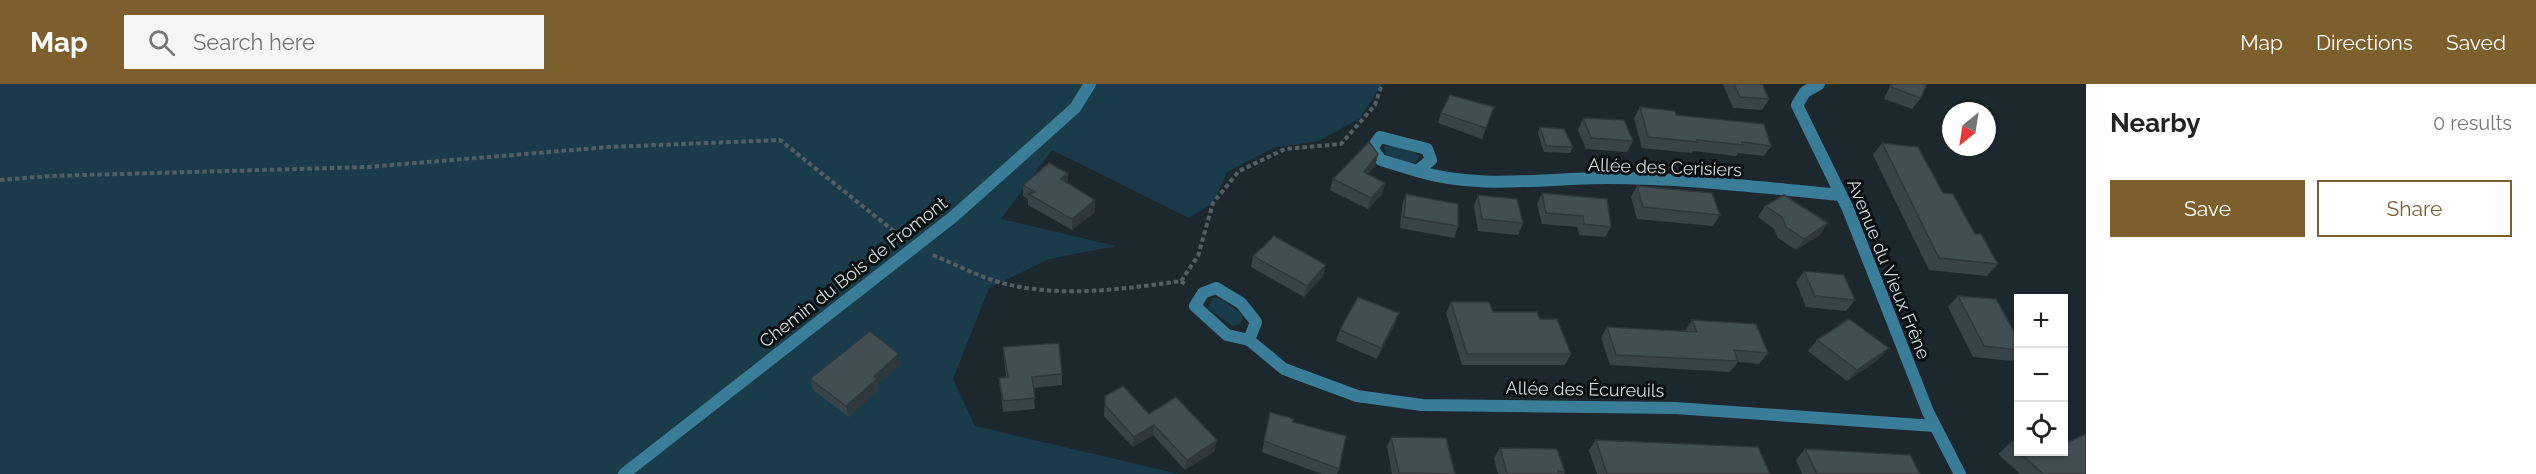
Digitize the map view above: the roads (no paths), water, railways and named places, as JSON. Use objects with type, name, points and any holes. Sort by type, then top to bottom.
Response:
[{"type":"street","name":"Chemin du Bois de Fromont","points":[[624,474],[913,247],[954,218],[1076,108],[1090,84]]},
{"type":"street","name":"Avenue du Vieux Frêne","points":[[1819,84],[1805,92],[1797,105],[1841,195],[1935,426],[1960,474]]},
{"type":"street","name":"Allée des Cerisiers","points":[[1417,171],[1431,160],[1427,149],[1380,137],[1372,148],[1381,160],[1417,171],[1440,178],[1512,184],[1606,178],[1664,179],[1841,195]]},
{"type":"street","name":"Allée des Écureuils","points":[[1249,340],[1256,322],[1241,303],[1216,288],[1203,293],[1195,306],[1227,335],[1249,340],[1284,369],[1357,396],[1422,405],[1675,408],[1935,426]]}]
